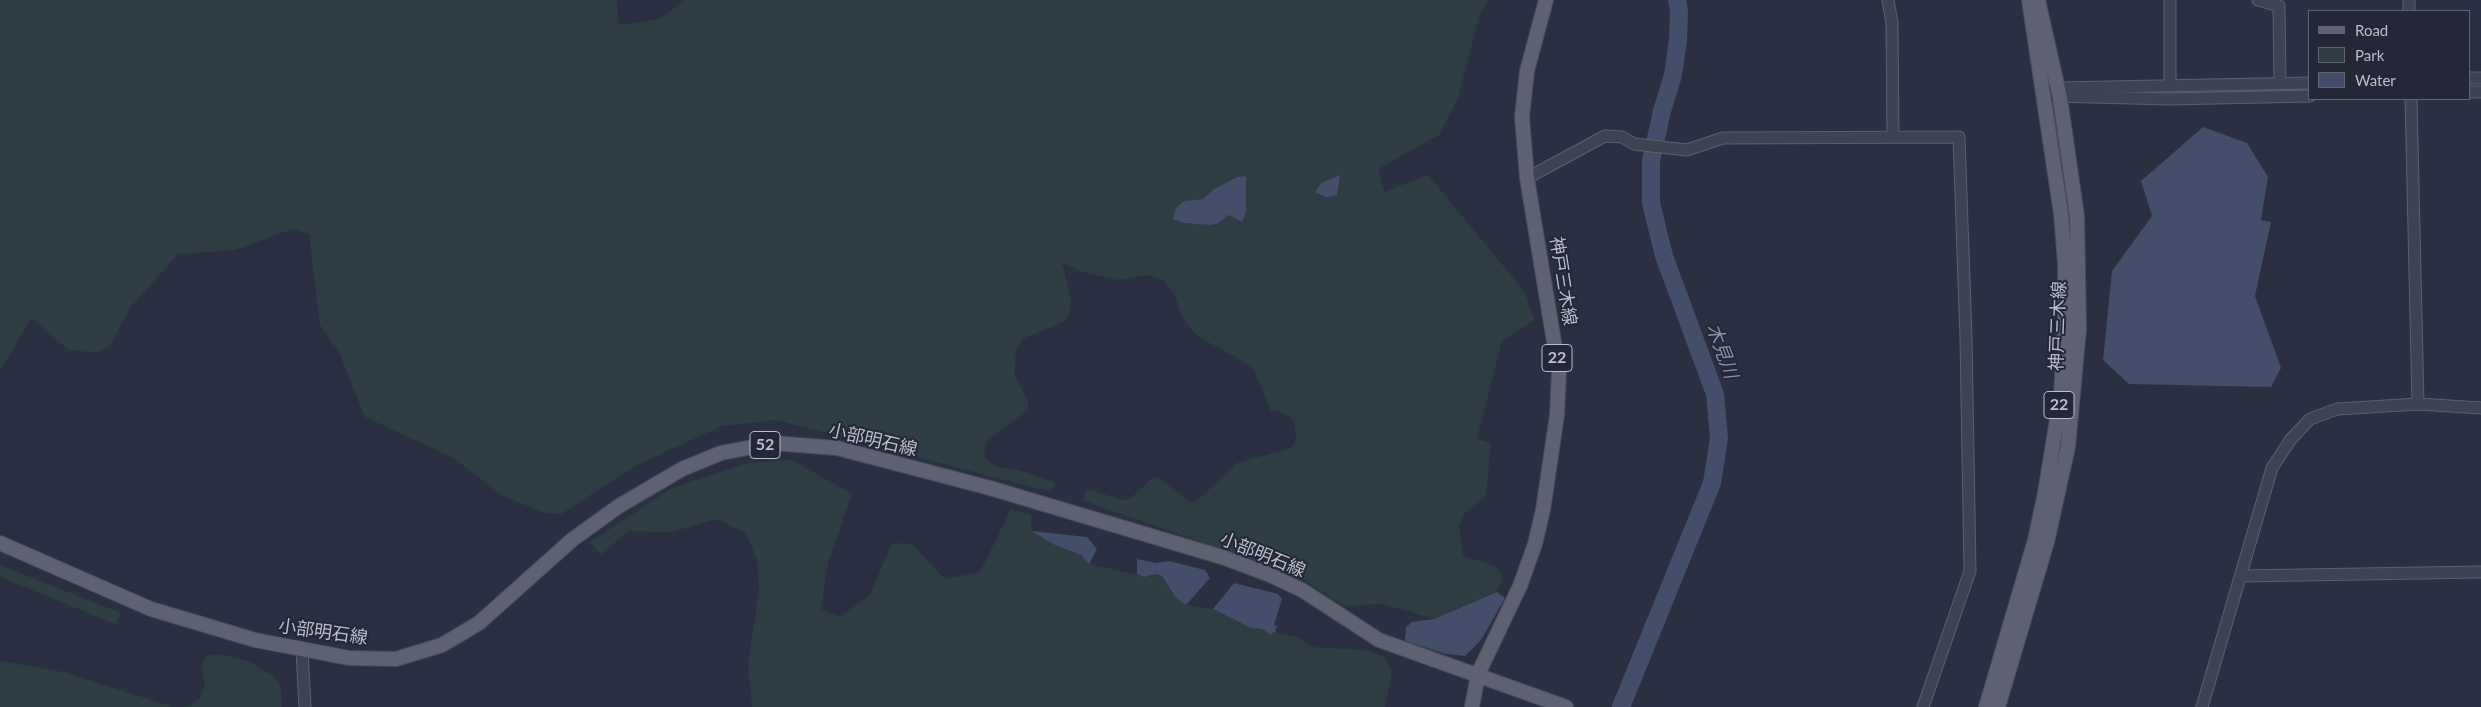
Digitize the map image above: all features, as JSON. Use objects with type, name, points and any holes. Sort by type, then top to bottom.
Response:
[{"type":"main road","name":"神戸三木線","points":[[1472,707],[1478,674],[1520,586],[1535,544],[1543,510],[1557,415],[1559,372],[1527,178],[1522,117],[1527,71],[1546,0]]},
{"type":"main road","name":"神戸三木線","points":[[1986,707],[2035,540],[2045,493],[2061,395],[2065,328],[2065,263],[2061,214],[2029,0]]},
{"type":"main road","name":"神戸三木線","points":[[1998,707],[2047,542],[2068,447],[2079,329],[2077,216],[2059,93],[2038,0]]},
{"type":"main road","name":"小部明石線","points":[[0,544],[151,609],[255,640],[348,658],[396,658],[442,645],[479,623],[573,539],[619,506],[682,469],[720,453],[772,443],[845,450],[990,488],[1225,558],[1270,575],[1302,590],[1380,640],[1566,707]]},
{"type":"street","points":[[1888,0],[1892,24],[1892,136]]},
{"type":"street","points":[[2170,0],[2170,85]]},
{"type":"street","points":[[2258,0],[2279,6],[2280,83]]},
{"type":"street","points":[[2044,95],[2170,85],[2308,83]]},
{"type":"street","points":[[2059,93],[2170,99],[2308,96]]},
{"type":"street","points":[[2411,100],[2418,404]]},
{"type":"street","points":[[1527,178],[1605,136],[1622,137],[1634,144],[1687,150],[1723,138],[1892,136],[1959,138],[1966,338],[1970,570],[1923,707]]},
{"type":"street","points":[[2202,707],[2272,468],[2291,439],[2310,419],[2337,409],[2418,404],[2481,408]]},
{"type":"street","points":[[2241,576],[2481,572]]},
{"type":"street","points":[[302,650],[305,707]]},
{"type":"green space","points":[[0,0],[617,0],[619,25],[660,19],[684,0],[1489,0],[1480,14],[1458,98],[1439,135],[1378,169],[1384,192],[1428,175],[1525,292],[1534,320],[1502,341],[1477,439],[1491,443],[1486,495],[1465,513],[1459,526],[1463,556],[1496,566],[1503,578],[1497,592],[1434,619],[1383,604],[1344,606],[1299,577],[1082,500],[1086,489],[1124,500],[1131,498],[1153,477],[1160,479],[1191,502],[1198,500],[1237,463],[1289,449],[1294,444],[1296,437],[1294,423],[1290,417],[1278,410],[1271,412],[1254,370],[1236,357],[1202,339],[1182,317],[1175,295],[1162,279],[1147,275],[1118,280],[1083,272],[1062,262],[1071,299],[1069,315],[1065,321],[1022,339],[1016,351],[1014,374],[1028,402],[1028,410],[986,442],[984,456],[995,466],[1018,470],[1056,483],[1050,492],[777,420],[722,426],[637,465],[561,514],[545,513],[501,495],[454,458],[365,417],[339,352],[320,325],[309,234],[292,229],[235,250],[178,254],[130,308],[109,347],[95,353],[67,349],[32,318],[0,371]],"holes":[[[1237,177],[1242,222],[1229,215],[1217,224],[1184,223],[1184,201],[1203,199],[1214,189]]]},
{"type":"green space","points":[[792,460],[852,494],[828,563],[821,609],[840,617],[870,595],[892,543],[912,544],[945,579],[980,572],[1011,509],[1031,515],[1031,531],[1055,545],[1081,555],[1089,564],[1144,576],[1155,574],[1162,576],[1176,598],[1186,605],[1213,609],[1251,628],[1262,629],[1270,634],[1272,632],[1295,636],[1312,647],[1372,651],[1385,658],[1392,671],[1385,707],[752,707],[748,664],[759,590],[757,560],[746,533],[716,519],[672,532],[628,531],[601,555],[590,542],[672,488],[748,463]]},
{"type":"green space","points":[[0,565],[121,613],[115,624],[0,577]]},
{"type":"green space","points":[[220,654],[248,661],[274,676],[281,687],[282,707],[180,707],[190,706],[201,697],[205,684],[201,670],[205,656]]},
{"type":"green space","points":[[0,661],[64,672],[173,707],[0,707]]},
{"type":"water","points":[[2203,127],[2247,143],[2268,177],[2261,220],[2271,222],[2255,296],[2281,368],[2271,387],[2129,384],[2103,360],[2112,271],[2152,216],[2141,181]]},
{"type":"water","points":[[1340,175],[1337,195],[1326,197],[1315,192],[1321,183]]},
{"type":"water","points":[[1246,176],[1246,212],[1242,222],[1229,215],[1217,224],[1209,225],[1184,223],[1173,219],[1176,208],[1184,201],[1203,199],[1214,189],[1237,177]]},
{"type":"water","points":[[1031,531],[1087,537],[1097,549],[1089,564],[1081,555],[1055,545]]},
{"type":"water","points":[[1137,559],[1156,563],[1169,561],[1205,570],[1210,578],[1186,605],[1176,598],[1162,576],[1155,574],[1144,577],[1137,574]]},
{"type":"water","points":[[1234,583],[1278,594],[1282,599],[1274,625],[1277,626],[1275,633],[1272,632],[1271,635],[1262,629],[1251,628],[1213,609]]},
{"type":"water","points":[[1497,592],[1505,598],[1481,640],[1465,656],[1446,654],[1405,641],[1406,627],[1412,622],[1434,619]]},
{"type":"waterway","name":"木見川","points":[[1621,707],[1712,483],[1719,438],[1715,394],[1664,256],[1651,203],[1651,161],[1662,111],[1673,75],[1678,40],[1679,11],[1677,0]]}]
